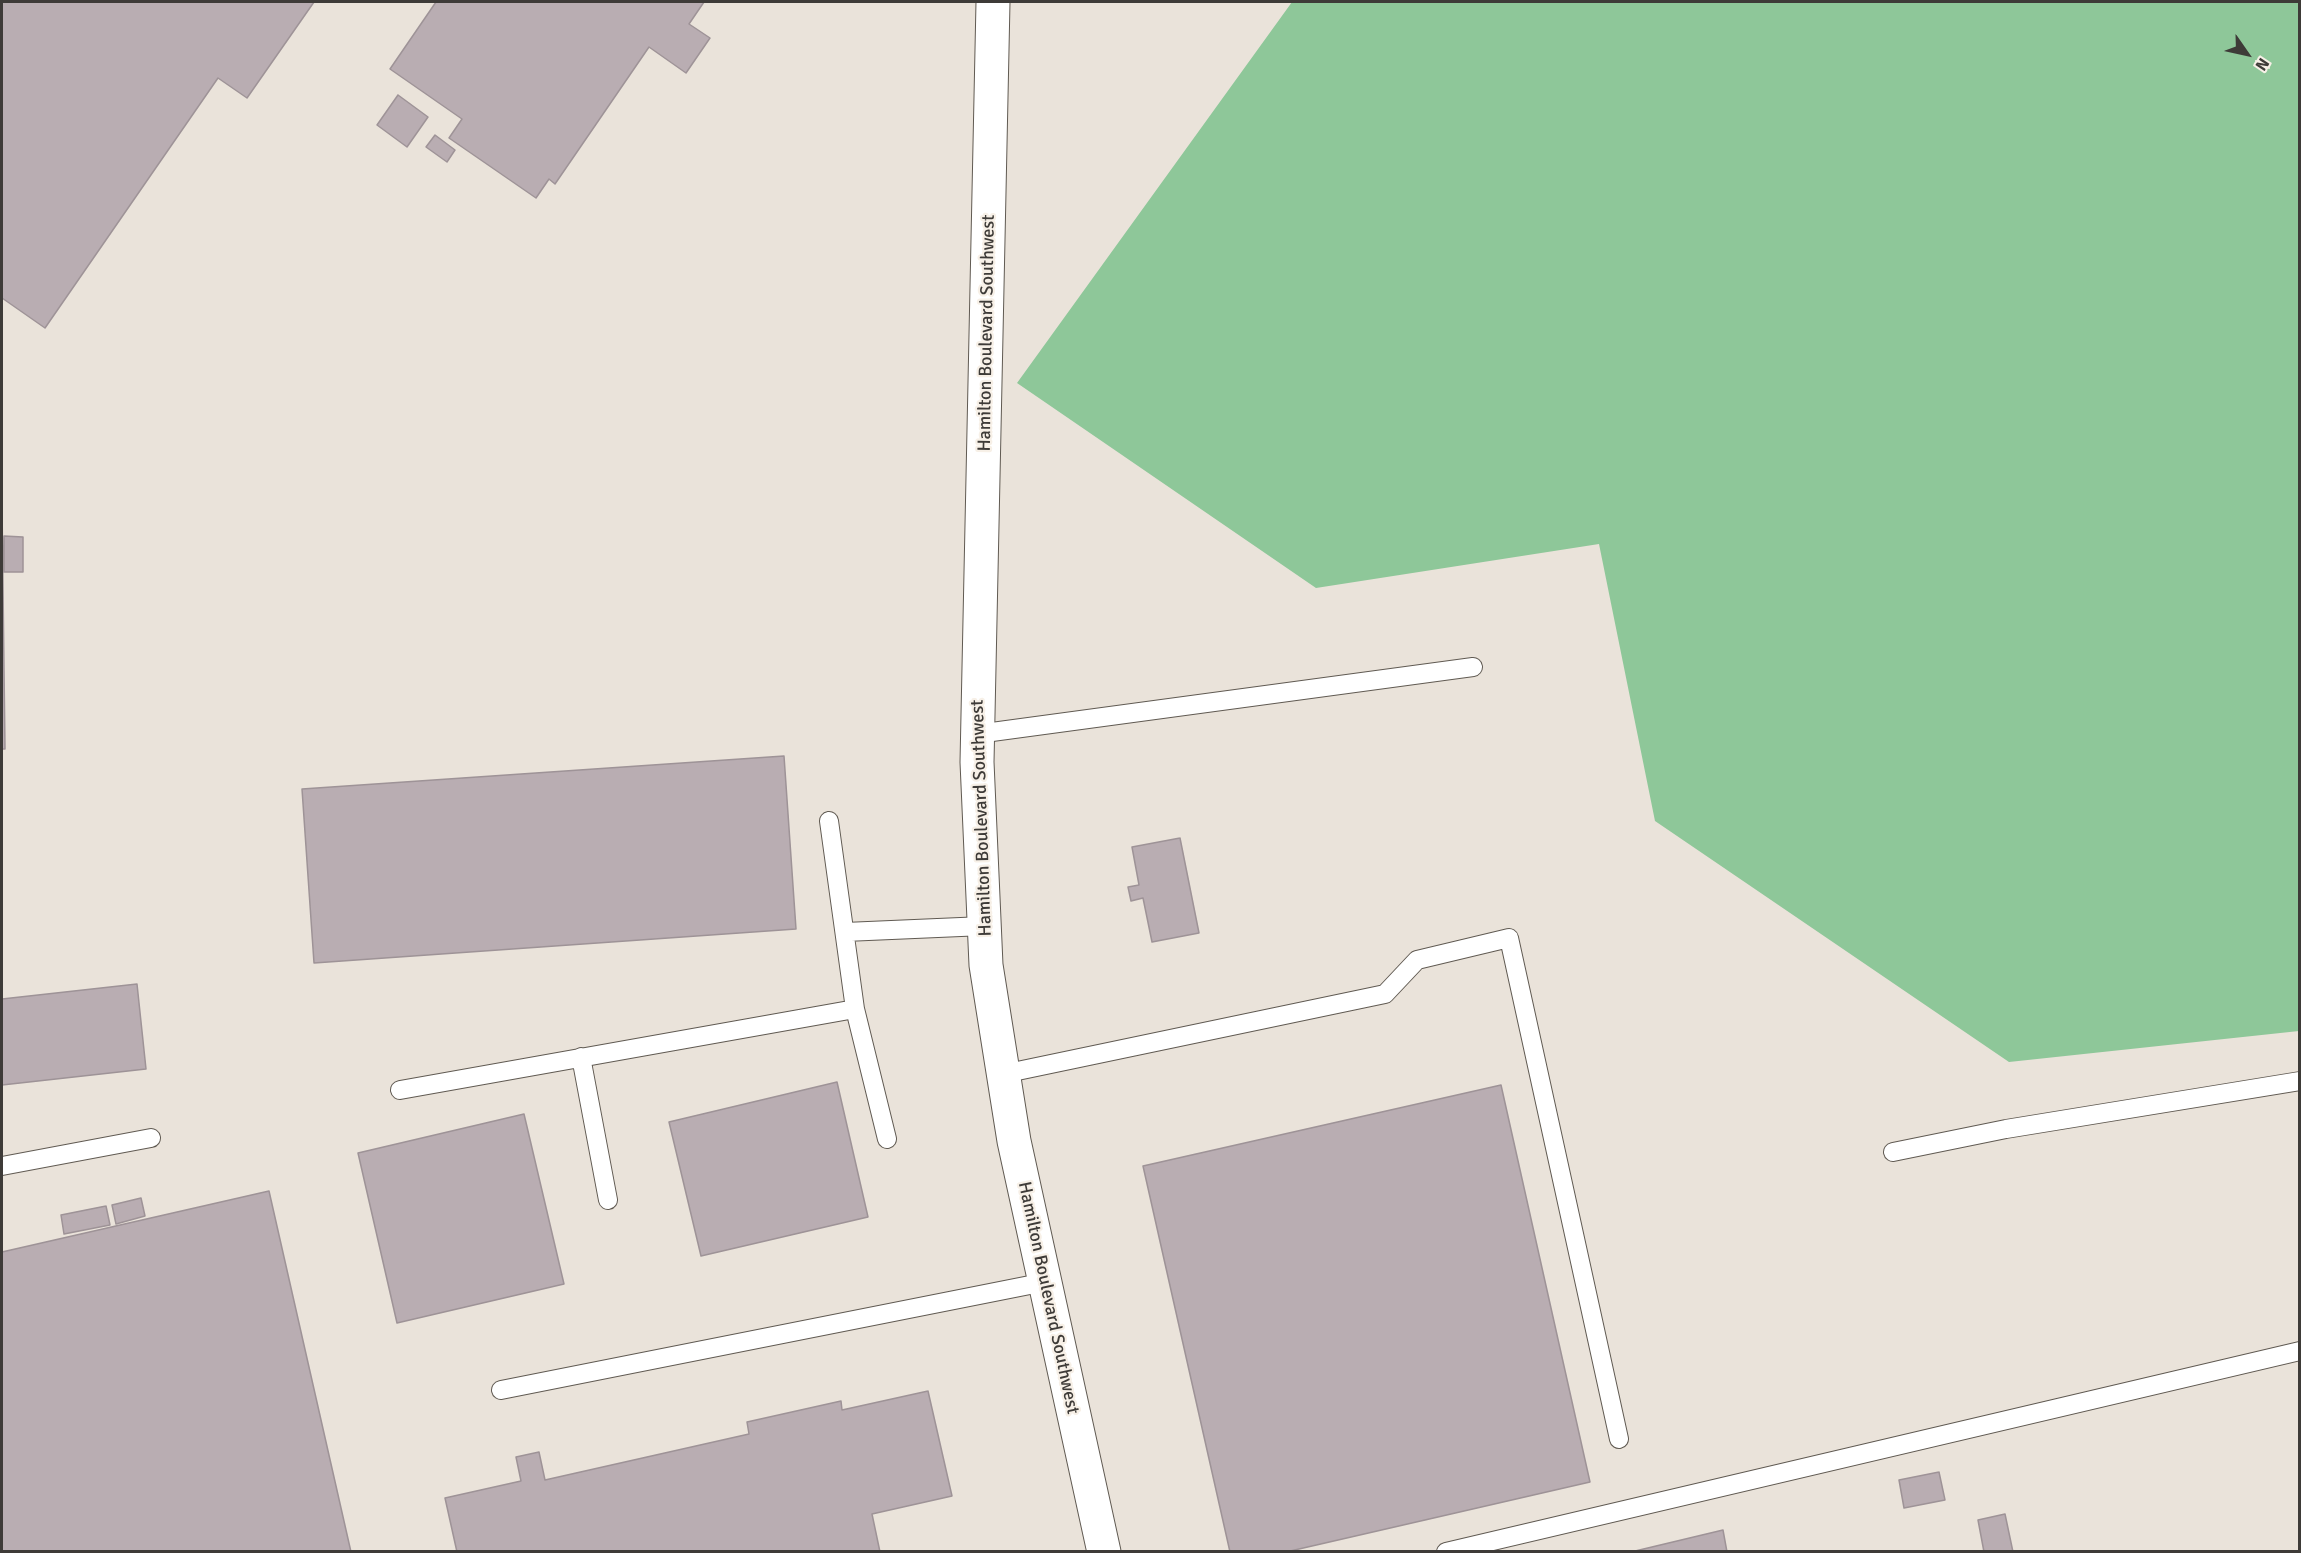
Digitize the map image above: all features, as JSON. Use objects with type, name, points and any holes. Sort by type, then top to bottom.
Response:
[{"type":"street","name":"Hamilton Boulevard Southwest","points":[[993,2],[977,734],[986,965],[1014,1141],[1104,1551]]},
{"type":"lane","points":[[977,734],[1473,667]]},
{"type":"lane","points":[[830,821],[855,1009],[887,1139]]},
{"type":"lane","points":[[845,932],[984,926]]},
{"type":"lane","points":[[1003,1074],[1385,994],[1417,960],[1509,938],[1619,1439]]},
{"type":"lane","points":[[400,1090],[855,1009]]},
{"type":"lane","points":[[581,1058],[608,1200]]},
{"type":"lane","points":[[1893,1152],[2006,1129],[2300,1081]]},
{"type":"lane","points":[[2,1166],[151,1138]]},
{"type":"lane","points":[[501,1390],[1045,1282]]},
{"type":"lane","points":[[1446,1551],[2300,1351]]},
{"type":"green space","points":[[1292,2],[2299,2],[2299,1031],[2009,1062],[1655,821],[1599,544],[1316,588],[1017,383]]},
{"type":"building","points":[[2,2],[314,2],[247,98],[218,78],[45,328],[2,298]]},
{"type":"building","points":[[436,2],[704,2],[689,24],[710,38],[686,73],[649,47],[555,184],[549,179],[536,198],[449,138],[462,119],[390,69]]},
{"type":"building","points":[[398,95],[428,117],[407,147],[377,125]]},
{"type":"building","points":[[435,135],[455,150],[447,162],[426,147]]},
{"type":"building","points":[[2,506],[5,749],[2,749]]},
{"type":"building","points":[[4,536],[23,537],[23,572],[4,572]]},
{"type":"building","points":[[784,756],[796,929],[314,963],[302,789]]},
{"type":"building","points":[[1180,838],[1199,933],[1152,942],[1143,898],[1131,901],[1128,887],[1139,885],[1132,847]]},
{"type":"building","points":[[137,984],[146,1069],[2,1085],[2,999]]},
{"type":"building","points":[[837,1082],[868,1217],[701,1256],[669,1122]]},
{"type":"building","points":[[1501,1085],[1590,1482],[1286,1552],[1230,1552],[1143,1166]]},
{"type":"building","points":[[524,1114],[564,1284],[397,1323],[358,1153]]},
{"type":"building","points":[[269,1191],[351,1552],[2,1552],[2,1252]]},
{"type":"building","points":[[141,1198],[145,1216],[116,1224],[112,1205]]},
{"type":"building","points":[[106,1206],[110,1225],[64,1234],[61,1215]]},
{"type":"building","points":[[928,1391],[952,1496],[872,1514],[880,1552],[457,1552],[445,1498],[521,1481],[516,1457],[539,1452],[545,1480],[749,1434],[747,1422],[841,1401],[842,1410]]},
{"type":"building","points":[[1939,1472],[1945,1500],[1904,1508],[1899,1480]]},
{"type":"building","points":[[2005,1514],[2013,1552],[1984,1552],[1978,1520]]},
{"type":"building","points":[[1723,1530],[1727,1552],[1631,1552]]}]
